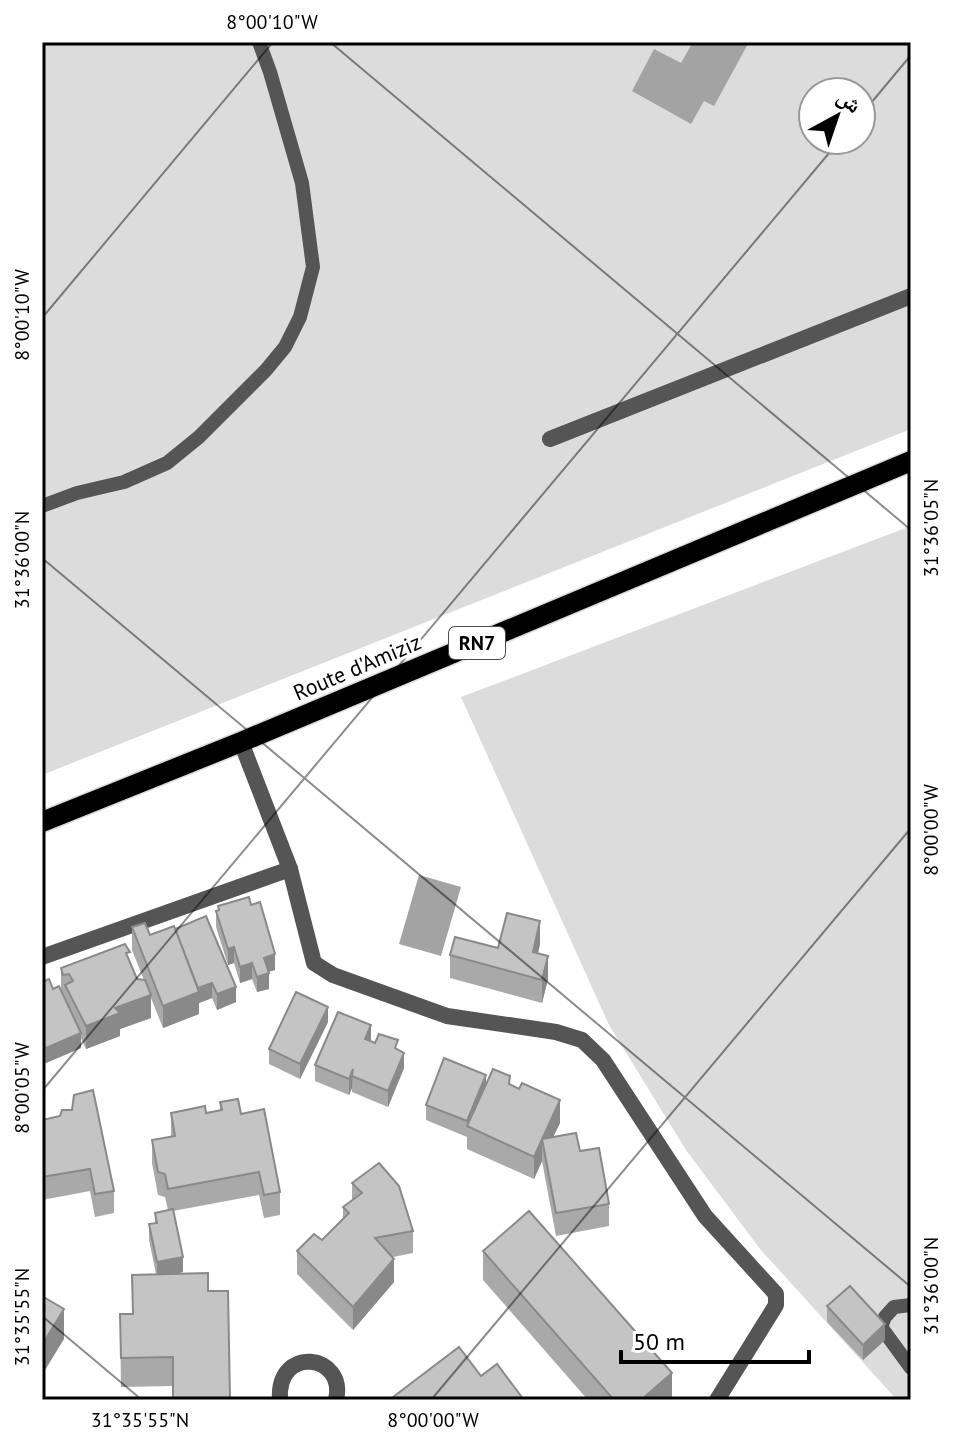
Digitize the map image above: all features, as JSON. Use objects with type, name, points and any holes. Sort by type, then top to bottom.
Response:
[{"type":"main road","name":"Route d'Amiziz","points":[[42,822],[241,742],[911,461]]},
{"type":"street","points":[[550,439],[911,296]]},
{"type":"street","points":[[241,742],[290,869],[314,963],[333,975],[447,1016],[556,1032],[582,1040],[603,1060],[705,1216],[776,1294],[776,1305],[717,1400]]},
{"type":"street","points":[[42,957],[290,869]]},
{"type":"street","points":[[280,1400],[279,1385],[286,1371],[299,1362],[314,1361],[328,1368],[337,1381],[336,1400]]},
{"type":"lane","points":[[42,506],[77,493],[124,482],[167,463],[199,437],[266,370],[285,347],[300,317],[313,267],[302,183],[259,42]]},
{"type":"lane","points":[[911,1305],[894,1307],[881,1327],[911,1368]]},
{"type":"shaded area","points":[[42,42],[911,42],[911,429],[42,775]]},
{"type":"shaded area","points":[[693,42],[749,42],[714,106],[704,101],[691,124],[632,91],[654,49],[681,63]]},
{"type":"shaded area","points":[[911,526],[911,1400],[897,1400],[760,1249],[686,1150],[609,1025],[461,697]]},
{"type":"shaded area","points":[[419,875],[461,887],[441,956],[399,944]]},
{"type":"building","points":[[249,897],[251,905],[260,902],[275,954],[264,958],[269,973],[257,977],[252,963],[240,967],[234,947],[228,949],[216,911],[219,910],[218,906]]},
{"type":"building","points":[[507,913],[540,921],[533,952],[548,956],[542,980],[450,955],[455,937],[498,948]]},
{"type":"building","points":[[206,916],[236,987],[217,994],[212,983],[198,988],[175,929]]},
{"type":"building","points":[[145,923],[150,935],[174,926],[199,992],[163,1006],[132,927]]},
{"type":"building","points":[[125,944],[137,979],[145,980],[151,995],[115,1008],[120,1013],[86,1026],[65,985],[73,981],[69,974],[63,975],[61,968]]},
{"type":"building","points":[[49,979],[53,989],[59,986],[81,1033],[46,1048],[42,1044],[42,982]]},
{"type":"building","points":[[296,992],[328,1007],[300,1064],[269,1049]]},
{"type":"building","points":[[338,1012],[371,1025],[365,1039],[375,1043],[379,1034],[398,1040],[395,1048],[404,1053],[388,1091],[352,1076],[353,1069],[349,1079],[315,1065]]},
{"type":"building","points":[[444,1058],[486,1075],[467,1121],[426,1105]]},
{"type":"building","points":[[493,1069],[510,1076],[509,1084],[519,1089],[522,1083],[560,1100],[534,1157],[467,1126]]},
{"type":"building","points":[[93,1090],[114,1191],[95,1194],[90,1169],[42,1177],[42,1120],[60,1116],[62,1110],[72,1110],[74,1095]]},
{"type":"building","points":[[238,1099],[241,1114],[264,1109],[280,1192],[264,1195],[259,1172],[168,1189],[165,1174],[158,1172],[152,1140],[175,1136],[171,1113],[205,1106],[206,1113],[222,1110],[220,1102]]},
{"type":"building","points":[[576,1133],[580,1151],[599,1148],[609,1204],[556,1213],[542,1139]]},
{"type":"building","points":[[379,1163],[399,1186],[413,1231],[375,1238],[394,1259],[353,1307],[297,1251],[314,1234],[322,1240],[349,1213],[343,1207],[362,1193],[352,1183]]},
{"type":"building","points":[[173,1209],[183,1257],[157,1262],[149,1224],[157,1223],[155,1213]]},
{"type":"building","points":[[529,1211],[672,1373],[641,1400],[614,1400],[483,1251]]},
{"type":"building","points":[[208,1273],[208,1291],[228,1291],[230,1400],[173,1400],[173,1357],[121,1358],[120,1314],[133,1314],[132,1275]]},
{"type":"building","points":[[850,1286],[885,1324],[863,1345],[827,1306]]},
{"type":"building","points":[[42,1296],[64,1309],[42,1345]]},
{"type":"building","points":[[459,1347],[481,1376],[497,1364],[524,1400],[396,1400],[393,1397]]}]
